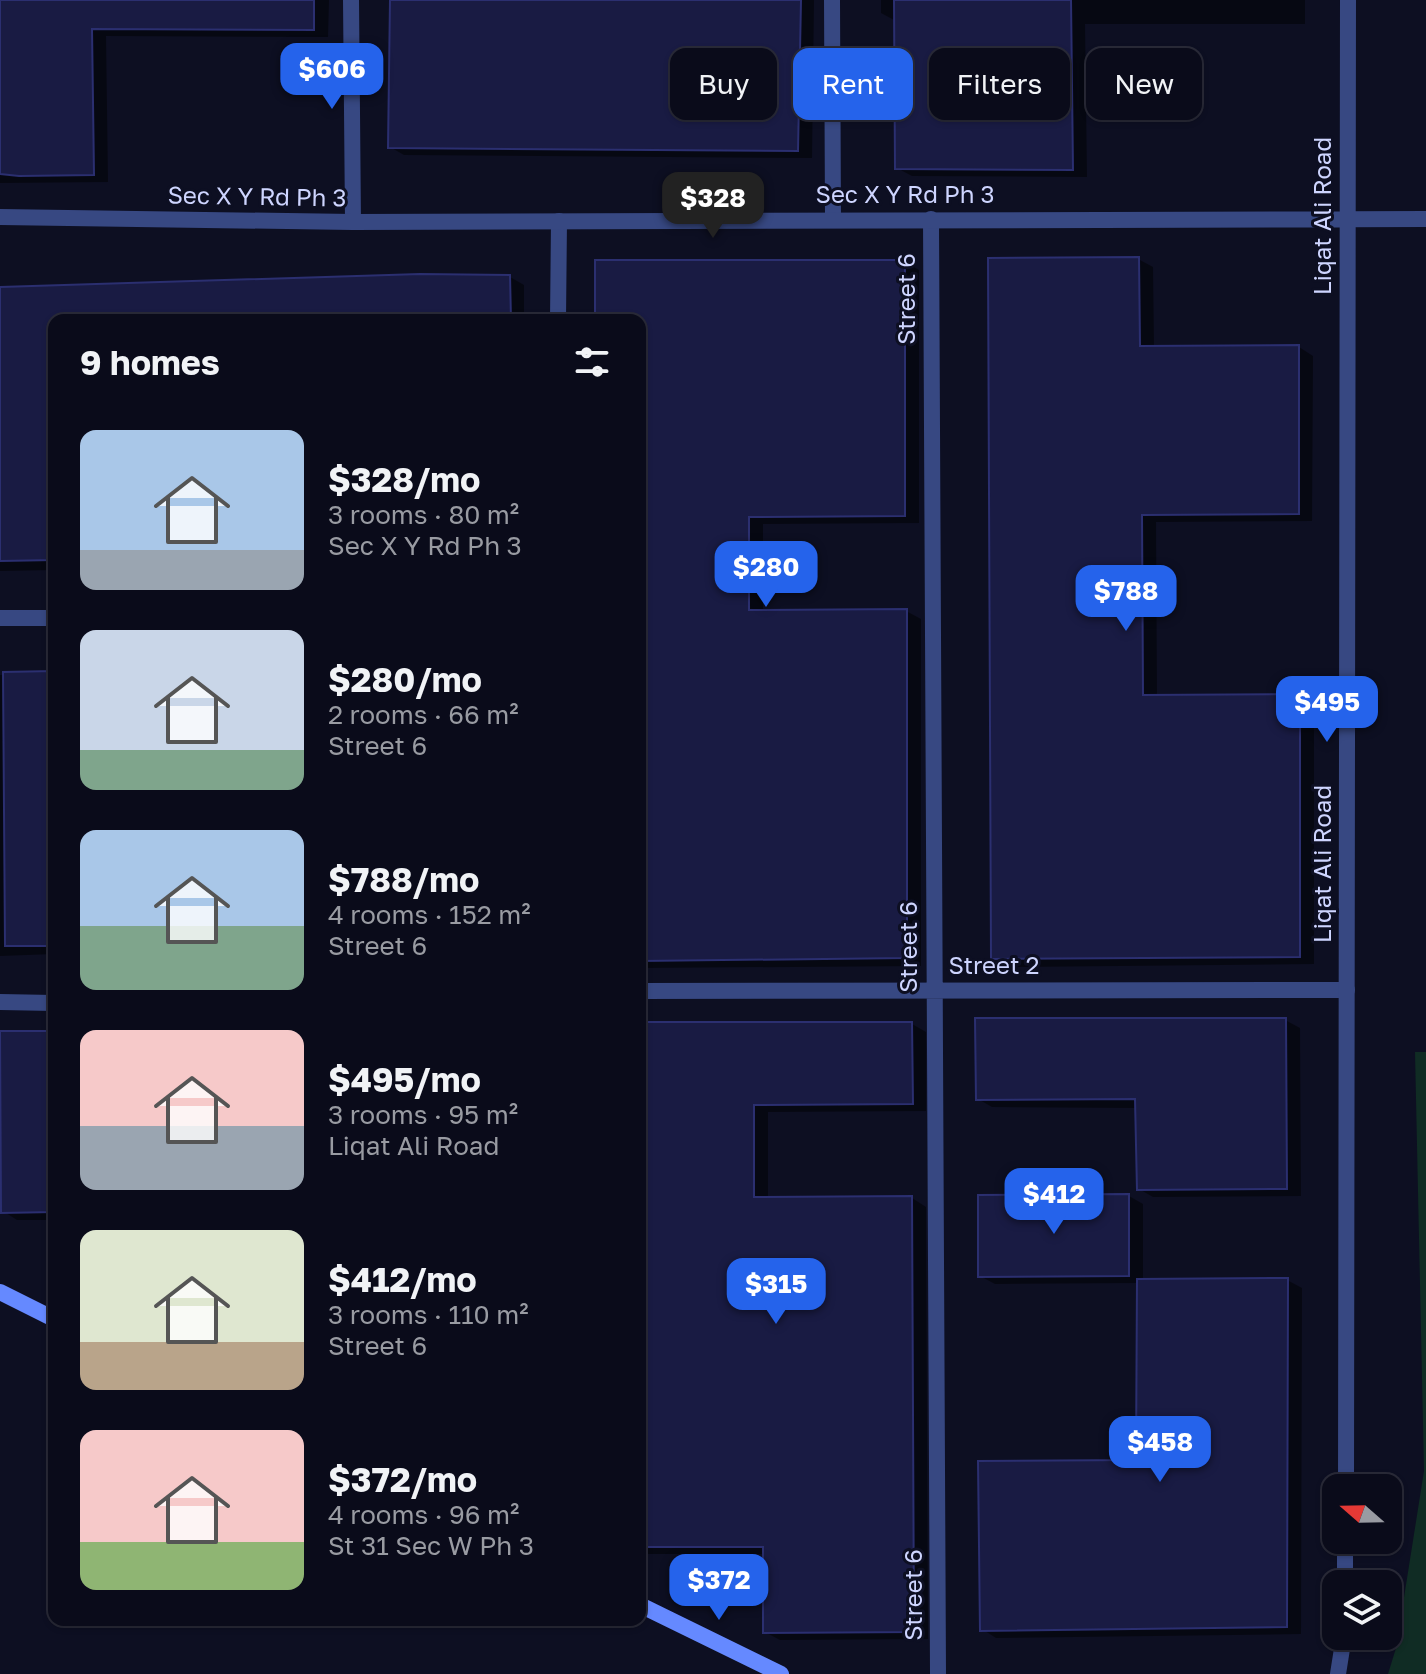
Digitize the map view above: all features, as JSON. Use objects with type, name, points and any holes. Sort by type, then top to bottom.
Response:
[{"type":"main road","points":[[0,1292],[48,1316]]},
{"type":"main road","points":[[646,1608],[781,1674]]},
{"type":"street","points":[[351,0],[353,222]]},
{"type":"street","points":[[832,0],[833,219]]},
{"type":"street","name":"Liqat Ali Road","points":[[1346,1474],[1348,0]]},
{"type":"street","name":"Sec X Y Rd Ph 3","points":[[0,217],[353,222],[1426,219]]},
{"type":"street","name":"Street 6","points":[[931,219],[938,1674]]},
{"type":"street","points":[[558,314],[559,221]]},
{"type":"street","points":[[0,618],[48,618]]},
{"type":"street","name":"Street 2","points":[[646,991],[1347,990]]},
{"type":"street","points":[[0,1002],[48,1003]]},
{"type":"street","points":[[1338,1674],[1342,1650]]},
{"type":"green space","points":[[1415,1052],[1426,1052],[1426,1674],[1388,1674],[1395,1650],[1402,1650],[1402,1610],[1424,1471]]},
{"type":"building","points":[[0,0],[314,0],[314,30],[92,29],[94,175],[19,176],[0,174]]},
{"type":"building","points":[[390,0],[801,0],[800,48],[793,48],[793,120],[799,120],[798,151],[388,148]]},
{"type":"building","points":[[894,0],[1071,0],[1073,170],[895,169],[895,120],[913,120],[913,48],[894,48]]},
{"type":"building","points":[[1139,257],[1140,346],[1299,345],[1299,514],[1142,515],[1143,695],[1300,694],[1300,957],[991,959],[988,258]]},
{"type":"building","points":[[595,260],[905,260],[905,516],[749,517],[749,610],[907,609],[907,958],[646,961],[646,314],[595,314]]},
{"type":"building","points":[[420,274],[510,275],[511,314],[48,314],[48,560],[0,561],[0,287]]},
{"type":"building","points":[[48,671],[48,946],[5,946],[3,672]]},
{"type":"building","points":[[975,1018],[1286,1018],[1287,1189],[1137,1190],[1135,1099],[976,1100]]},
{"type":"building","points":[[646,1022],[912,1022],[913,1104],[754,1105],[754,1197],[912,1196],[914,1632],[763,1633],[763,1547],[646,1547]]},
{"type":"building","points":[[0,1031],[48,1031],[48,1212],[1,1213]]},
{"type":"building","points":[[1129,1194],[1129,1276],[978,1277],[978,1195]]},
{"type":"building","points":[[1288,1278],[1287,1627],[980,1631],[978,1461],[1136,1460],[1137,1279]]}]
